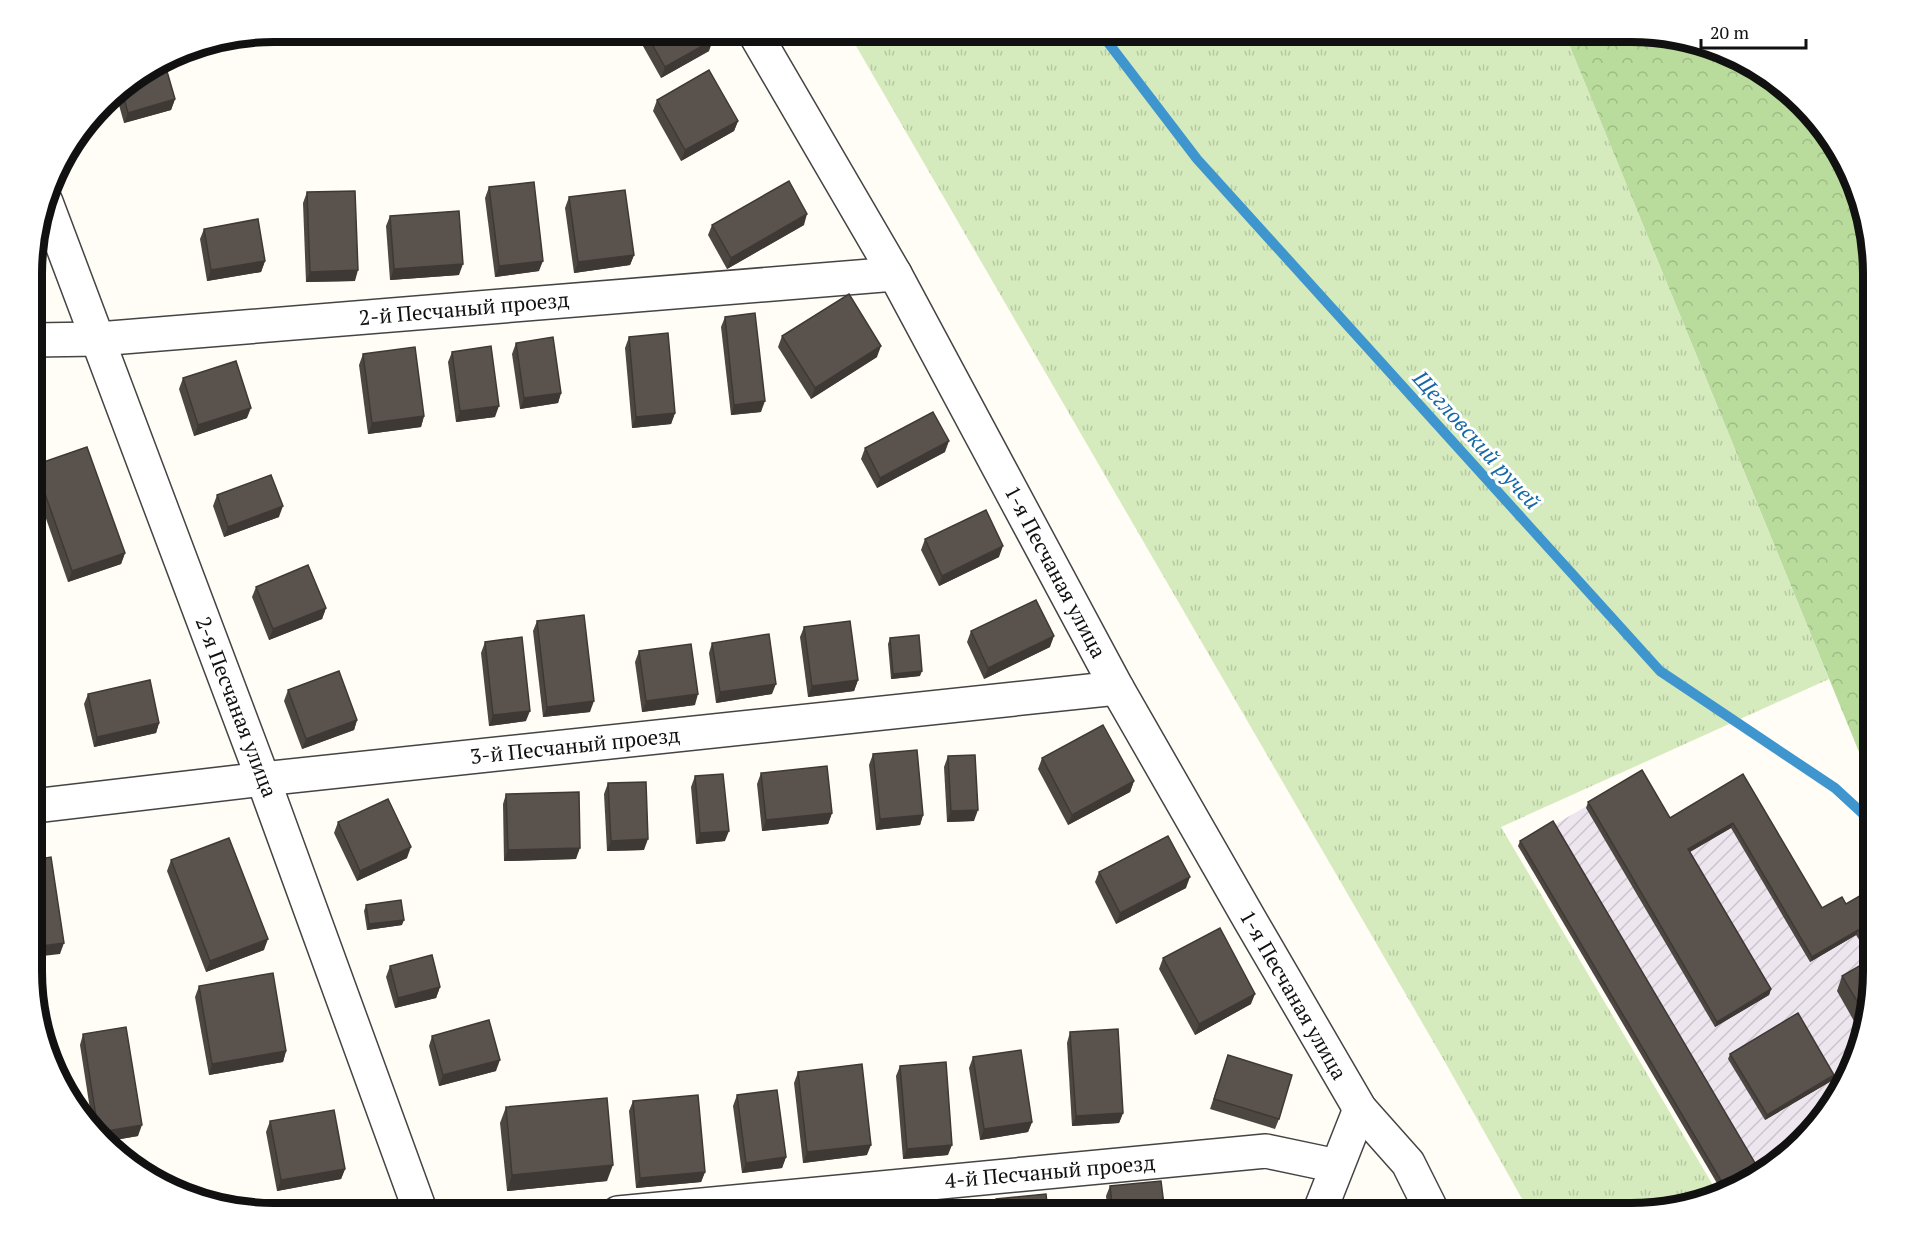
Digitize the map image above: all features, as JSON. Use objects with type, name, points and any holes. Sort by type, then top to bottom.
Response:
[{"type":"street","name":"1-я Песчаная улица","points":[[759,42],[895,274],[1117,688],[1360,1109],[1408,1163],[1428,1203]]},
{"type":"street","name":"2-я Песчаная улица","points":[[50,213],[263,779],[418,1203]]},
{"type":"street","name":"2-й Песчаный проезд","points":[[42,340],[98,339],[895,274]]},
{"type":"street","name":"3-й Песчаный проезд","points":[[42,805],[263,779],[1117,688]]},
{"type":"street","points":[[1323,1203],[1360,1109]]},
{"type":"street","name":"4-й Песчаный проезд","points":[[723,1203],[1266,1151],[1337,1166]]},
{"type":"shaded area","points":[[1640,775],[1669,823],[1741,780],[1820,913],[1863,914],[1863,986],[1859,1016],[1851,1045],[1824,1100],[1795,1135],[1760,1164],[1718,1186],[1518,846]]},
{"type":"green space","points":[[854,42],[1568,42],[1829,679],[1501,827],[1714,1187],[1676,1199],[1646,1203],[1524,1203]]},
{"type":"green space","points":[[1568,42],[1646,42],[1676,46],[1705,54],[1747,73],[1772,90],[1805,121],[1824,145],[1845,185],[1859,229],[1863,259],[1863,762]]},
{"type":"building","points":[[651,42],[709,42],[665,67]]},
{"type":"building","points":[[166,69],[175,99],[128,113],[124,98],[145,81]]},
{"type":"building","points":[[709,70],[738,121],[685,150],[657,100]]},
{"type":"building","points":[[789,181],[807,214],[731,258],[712,225]]},
{"type":"building","points":[[534,182],[543,261],[499,266],[489,187]]},
{"type":"building","points":[[625,190],[634,255],[578,262],[569,197]]},
{"type":"building","points":[[355,191],[358,270],[310,272],[307,192]]},
{"type":"building","points":[[459,211],[463,264],[394,269],[390,216]]},
{"type":"building","points":[[258,219],[265,261],[211,270],[204,229]]},
{"type":"building","points":[[849,294],[881,346],[815,388],[782,336]]},
{"type":"building","points":[[755,313],[765,401],[734,405],[725,317]]},
{"type":"building","points":[[668,333],[675,413],[636,417],[629,337]]},
{"type":"building","points":[[553,337],[561,393],[524,398],[516,343]]},
{"type":"building","points":[[491,346],[499,406],[460,411],[452,352]]},
{"type":"building","points":[[415,347],[424,416],[372,423],[363,354]]},
{"type":"building","points":[[236,361],[251,408],[198,425],[183,378]]},
{"type":"building","points":[[933,412],[949,441],[880,478],[865,448]]},
{"type":"building","points":[[87,447],[125,553],[72,571],[42,485],[42,463]]},
{"type":"building","points":[[271,475],[283,506],[228,527],[217,495]]},
{"type":"building","points":[[986,510],[1003,546],[942,576],[925,539]]},
{"type":"building","points":[[308,565],[326,608],[273,629],[256,587]]},
{"type":"building","points":[[1036,600],[1054,636],[988,668],[971,631]]},
{"type":"building","points":[[584,615],[594,701],[547,707],[537,621]]},
{"type":"building","points":[[850,621],[858,680],[812,686],[804,627]]},
{"type":"building","points":[[769,634],[776,684],[720,692],[712,643]]},
{"type":"building","points":[[919,635],[922,671],[893,674],[890,638]]},
{"type":"building","points":[[522,637],[530,711],[493,715],[485,642]]},
{"type":"building","points":[[691,644],[698,694],[646,701],[639,651]]},
{"type":"building","points":[[339,671],[357,720],[306,739],[288,690]]},
{"type":"building","points":[[150,680],[159,723],[97,737],[88,694]]},
{"type":"building","points":[[1103,725],[1134,781],[1072,815],[1042,758]]},
{"type":"building","points":[[917,750],[923,815],[880,819],[873,754]]},
{"type":"building","points":[[975,755],[978,810],[951,811],[948,756]]},
{"type":"building","points":[[827,766],[832,813],[766,820],[761,773]]},
{"type":"building","points":[[1642,770],[1670,818],[1743,774],[1822,908],[1842,897],[1846,904],[1863,894],[1863,935],[1858,930],[1812,957],[1733,823],[1688,849],[1771,989],[1717,1022],[1588,802]]},
{"type":"building","points":[[723,774],[729,831],[700,833],[695,776]]},
{"type":"building","points":[[646,782],[648,839],[611,841],[608,783]]},
{"type":"building","points":[[579,792],[580,848],[508,850],[506,794]]},
{"type":"building","points":[[388,799],[411,847],[360,871],[338,822]]},
{"type":"building","points":[[1553,821],[1757,1166],[1723,1184],[1520,841]]},
{"type":"building","points":[[1168,836],[1190,877],[1120,913],[1099,872]]},
{"type":"building","points":[[229,838],[268,939],[210,961],[171,860]]},
{"type":"building","points":[[51,857],[64,943],[42,946],[42,859]]},
{"type":"building","points":[[401,900],[404,920],[369,924],[366,905]]},
{"type":"building","points":[[1220,928],[1255,994],[1199,1024],[1163,958]]},
{"type":"building","points":[[432,955],[440,987],[398,998],[390,966]]},
{"type":"building","points":[[1863,964],[1860,1007],[1842,976]]},
{"type":"building","points":[[273,973],[286,1051],[212,1064],[199,986]]},
{"type":"building","points":[[1798,1013],[1834,1075],[1767,1115],[1730,1054]]},
{"type":"building","points":[[489,1020],[500,1060],[443,1075],[432,1036]]},
{"type":"building","points":[[126,1027],[142,1125],[106,1131],[97,1120],[83,1034]]},
{"type":"building","points":[[1118,1029],[1123,1113],[1076,1116],[1070,1032]]},
{"type":"building","points":[[1021,1050],[1032,1122],[984,1129],[973,1057]]},
{"type":"building","points":[[1228,1055],[1292,1075],[1279,1119],[1214,1099]]},
{"type":"building","points":[[946,1062],[952,1145],[907,1149],[900,1066]]},
{"type":"building","points":[[862,1064],[871,1145],[807,1152],[798,1072]]},
{"type":"building","points":[[777,1090],[786,1157],[746,1163],[737,1095]]},
{"type":"building","points":[[698,1095],[705,1172],[640,1178],[633,1101]]},
{"type":"building","points":[[607,1098],[613,1165],[512,1175],[506,1107]]},
{"type":"building","points":[[334,1110],[345,1169],[281,1180],[270,1121]]},
{"type":"building","points":[[1161,1181],[1164,1203],[1112,1203],[1110,1186]]},
{"type":"building","points":[[1046,1194],[1047,1203],[996,1203],[996,1199]]},
{"type":"waterway","name":"Щегловский ручей","points":[[1108,42],[1197,159],[1660,671],[1835,788],[1863,814]]}]
